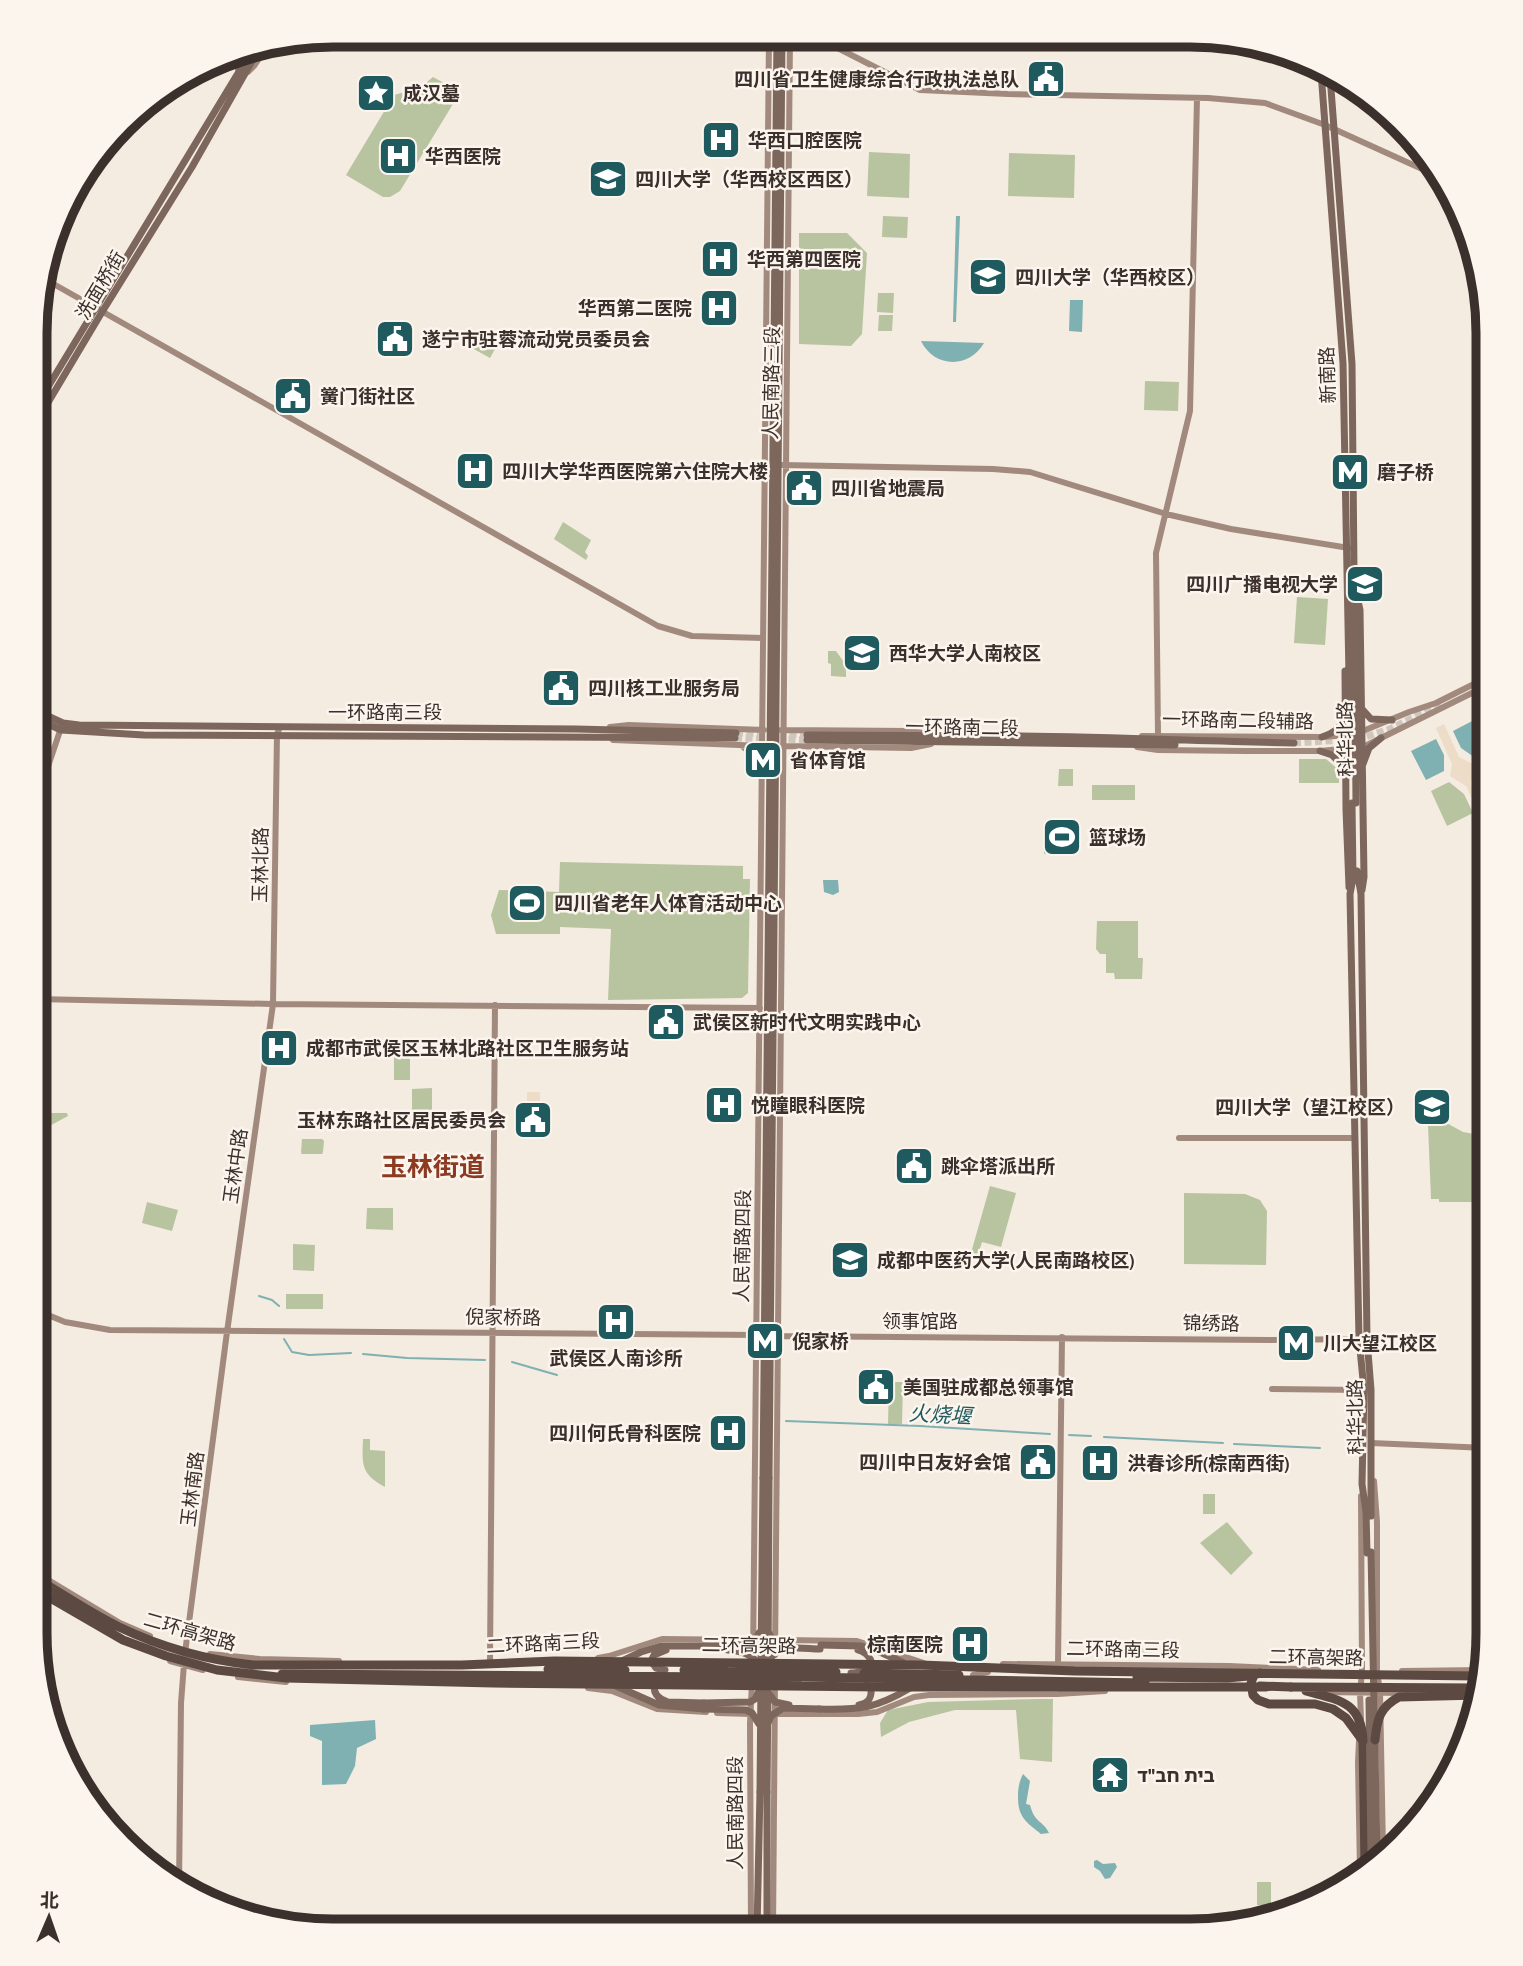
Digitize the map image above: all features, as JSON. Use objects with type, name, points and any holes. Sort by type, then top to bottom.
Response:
[{"type":"highway","name":"二环高架路","points":[[47,1585],[136,1635],[190,1653],[253,1665],[462,1665],[580,1661],[921,1665],[1272,1674],[1472,1674]]},
{"type":"highway","name":"二环高架路","points":[[47,1597],[123,1640],[193,1665],[286,1678],[338,1681],[949,1688],[1470,1688]]},
{"type":"highway","points":[[216,1655],[252,1663],[312,1666],[552,1666],[667,1673]]},
{"type":"highway","points":[[253,1665],[304,1669],[582,1676],[725,1673],[973,1678],[1227,1678],[1272,1674]]},
{"type":"highway","points":[[194,1668],[287,1676],[562,1679],[582,1676]]},
{"type":"highway","points":[[246,1674],[468,1672],[570,1668]]},
{"type":"highway","points":[[1363,1741],[1346,1718],[1333,1709],[1315,1704],[1269,1704],[1258,1700],[1250,1687],[1254,1675],[1272,1670],[1472,1674]]},
{"type":"highway","points":[[923,1677],[961,1673],[973,1678]]},
{"type":"highway","points":[[1002,1678],[1266,1687]]},
{"type":"highway","points":[[1291,1688],[1346,1703],[1360,1720],[1363,1741],[1365,1859]]},
{"type":"highway","points":[[1375,1740],[1379,1714],[1399,1696],[1469,1695]]},
{"type":"main road","name":"人民南路三段","points":[[773,730],[777,47]]},
{"type":"main road","name":"人民南路三段","points":[[775,465],[782,47]]},
{"type":"main road","points":[[238,78],[248,60]]},
{"type":"main road","name":"洗面桥街","points":[[47,403],[184,162],[238,78]]},
{"type":"main road","name":"洗面桥街","points":[[47,390],[192,167],[238,78]]},
{"type":"main road","name":"新南路","points":[[1322,80],[1343,363],[1352,676]]},
{"type":"main road","name":"新南路","points":[[1331,85],[1352,364],[1350,548]]},
{"type":"main road","name":"科华北路","points":[[1351,583],[1360,610],[1367,1339],[1372,1461],[1369,1552]]},
{"type":"main road","name":"科华北路","points":[[1351,583],[1345,603],[1345,714],[1359,1339],[1364,1390],[1362,1483],[1369,1552],[1375,1740],[1373,1852]]},
{"type":"main road","name":"科华北路","points":[[1352,676],[1357,878],[1361,894]]},
{"type":"main road","points":[[1345,688],[1347,697],[1353,699],[1358,697],[1360,688]]},
{"type":"main road","points":[[1360,705],[1365,715],[1371,719],[1392,720]]},
{"type":"main road","points":[[1322,737],[1340,727],[1345,714]]},
{"type":"main road","name":"一环路南三段","points":[[47,717],[62,727]]},
{"type":"main road","name":"一环路南三段","points":[[47,722],[62,727],[144,735],[278,731],[592,730],[736,738]]},
{"type":"main road","points":[[773,730],[773,746]]},
{"type":"main road","name":"一环路南三段","points":[[337,731],[588,738],[736,738]]},
{"type":"main road","points":[[1361,764],[1369,748],[1381,738]]},
{"type":"main road","name":"一环路南二段","points":[[805,740],[937,739],[1294,745]]},
{"type":"main road","name":"人民南路四段","points":[[757,1919],[764,1731],[773,746]]},
{"type":"main road","points":[[1320,751],[1332,755],[1346,767],[1349,758],[1354,756],[1359,757],[1361,764]]},
{"type":"main road","name":"科华北路","points":[[1350,894],[1353,878],[1354,803]]},
{"type":"main road","points":[[1369,1552],[1373,1852]]},
{"type":"main road","points":[[604,1668],[661,1646],[751,1643],[765,1629],[781,1644],[861,1646],[874,1650],[923,1677],[891,1700],[864,1706],[783,1708],[771,1716],[764,1731]]},
{"type":"main road","points":[[854,1676],[869,1667],[871,1661],[867,1654],[853,1650],[783,1648],[770,1656],[764,1667],[752,1656],[738,1651],[662,1650],[651,1659],[656,1668],[667,1673],[655,1684],[654,1690],[656,1695],[669,1704],[750,1702],[764,1688],[772,1699],[781,1704],[864,1706]]},
{"type":"main road","points":[[582,1676],[618,1686],[649,1702],[746,1710],[752,1713],[764,1731]]},
{"type":"main road","points":[[854,1676],[872,1688],[870,1698],[864,1706]]},
{"type":"main road","name":"人民南路四段","points":[[763,1792],[767,1919]]},
{"type":"street","name":"人民南路三段","points":[[769,47],[775,465],[784,718],[773,730],[763,712],[763,638],[775,465],[790,47]]},
{"type":"street","points":[[836,47],[920,90],[1208,98],[1265,103],[1325,125],[1426,171]]},
{"type":"street","points":[[238,78],[254,66],[260,57]]},
{"type":"street","points":[[1158,735],[1156,554],[1190,411],[1197,98]]},
{"type":"street","points":[[52,283],[665,629],[692,636],[763,638]]},
{"type":"street","points":[[775,465],[1030,472],[1166,514],[1231,529],[1350,548]]},
{"type":"street","name":"一环路南二段辅路","points":[[1116,742],[1158,735],[1322,737],[1361,733],[1436,703],[1476,683]]},
{"type":"street","points":[[1361,747],[1476,691]]},
{"type":"street","points":[[736,738],[746,728],[754,725],[763,712]]},
{"type":"street","points":[[784,718],[805,740]]},
{"type":"street","points":[[47,770],[62,727]]},
{"type":"street","points":[[746,728],[794,730]]},
{"type":"street","name":"人民南路四段","points":[[773,730],[773,746],[762,767],[760,1007],[775,1640],[773,1919]]},
{"type":"street","name":"玉林北路","points":[[273,1004],[278,731]]},
{"type":"street","points":[[1302,751],[1307,745],[1305,737]]},
{"type":"street","points":[[736,738],[773,746],[805,740]]},
{"type":"street","points":[[736,738],[759,759],[762,767]]},
{"type":"street","points":[[783,762],[790,750],[805,740]]},
{"type":"street","name":"一环路南二段辅路","points":[[1116,742],[1158,750],[1320,751],[1361,747]]},
{"type":"street","name":"人民南路四段","points":[[751,1919],[751,1714],[767,1336],[783,762],[773,746]]},
{"type":"street","points":[[47,999],[273,1004],[760,1007]]},
{"type":"street","name":"玉林中路","points":[[227,1332],[273,1004]]},
{"type":"street","points":[[490,1662],[495,1005]]},
{"type":"street","points":[[1179,1138],[1355,1138]]},
{"type":"street","name":"倪家桥路","points":[[47,1315],[65,1322],[110,1330],[767,1336]]},
{"type":"street","name":"玉林南路","points":[[179,1874],[183,1666],[227,1332]]},
{"type":"street","name":"领事馆路","points":[[767,1336],[1062,1337]]},
{"type":"street","points":[[961,1673],[1040,1674],[1058,1664],[1062,1337]]},
{"type":"street","name":"锦绣路","points":[[1062,1337],[1359,1339]]},
{"type":"street","points":[[1272,1389],[1364,1390]]},
{"type":"street","points":[[1371,1443],[1476,1447]]},
{"type":"street","points":[[1372,1461],[1377,1522],[1377,1671],[1380,1692],[1383,1843]]},
{"type":"street","points":[[1360,1863],[1358,1762],[1362,1671],[1362,1483]]},
{"type":"street","name":"二环路南三段","points":[[47,1579],[120,1623],[185,1649],[216,1655],[292,1660],[490,1662],[597,1658],[662,1639],[857,1641],[961,1673],[999,1664],[1058,1664],[1472,1674]]},
{"type":"street","name":"二环路南三段","points":[[47,1597],[133,1647],[183,1666],[254,1679],[292,1682],[601,1689],[657,1709],[751,1714],[858,1714],[877,1712],[915,1697],[929,1695],[1058,1695],[1141,1688],[1469,1695]]},
{"type":"street","points":[[535,1659],[552,1666]]},
{"type":"street","points":[[973,1678],[988,1672]]},
{"type":"street","points":[[397,1678],[425,1684]]},
{"type":"street","points":[[973,1678],[1001,1684],[1141,1688]]},
{"type":"street","points":[[973,1678],[1008,1694]]},
{"type":"street","points":[[516,1687],[538,1679]]},
{"type":"street","points":[[618,1686],[623,1695]]},
{"type":"green space","points":[[433,77],[455,89],[456,99],[400,191],[390,197],[383,197],[346,175],[394,95],[420,88]]},
{"type":"green space","points":[[869,152],[910,154],[909,198],[867,196]]},
{"type":"green space","points":[[1009,153],[1075,155],[1074,198],[1008,196]]},
{"type":"green space","points":[[883,216],[908,217],[907,238],[882,237]]},
{"type":"green space","points":[[799,233],[847,233],[867,253],[862,334],[851,346],[799,344]]},
{"type":"green space","points":[[878,293],[894,293],[893,313],[877,312]]},
{"type":"green space","points":[[879,315],[893,315],[892,331],[878,331]]},
{"type":"green space","points":[[477,337],[496,347],[490,358],[472,348]]},
{"type":"green space","points":[[1145,381],[1179,382],[1178,411],[1144,410]]},
{"type":"green space","points":[[563,522],[591,540],[585,552],[588,556],[586,560],[554,539]]},
{"type":"green space","points":[[1297,597],[1328,599],[1325,645],[1294,643]]},
{"type":"green space","points":[[828,651],[836,651],[846,665],[846,677],[831,676]]},
{"type":"green space","points":[[1299,759],[1326,759],[1339,770],[1339,783],[1299,783]]},
{"type":"green space","points":[[1059,769],[1073,769],[1073,786],[1058,786]]},
{"type":"green space","points":[[1449,782],[1464,794],[1473,813],[1447,826],[1431,791]]},
{"type":"green space","points":[[1092,785],[1135,785],[1135,800],[1092,800]]},
{"type":"green space","name":"篮球场","points":[[1045,829],[1079,829],[1079,844],[1071,844],[1071,854],[1044,854]]},
{"type":"green space","points":[[560,862],[743,866],[743,879],[750,879],[748,993],[742,998],[608,1000],[611,929],[560,927],[560,934],[496,934],[491,915],[499,890],[559,892]]},
{"type":"green space","points":[[1097,921],[1138,921],[1138,958],[1143,958],[1142,979],[1115,979],[1114,973],[1106,973],[1106,954],[1100,954],[1096,949]]},
{"type":"green space","points":[[394,1052],[410,1053],[410,1080],[394,1080]]},
{"type":"green space","points":[[432,1088],[432,1111],[412,1112],[412,1089]]},
{"type":"green space","points":[[47,1113],[67,1113],[68,1116],[47,1127]]},
{"type":"green space","points":[[1435,1114],[1463,1132],[1474,1134],[1476,1202],[1439,1202],[1439,1199],[1431,1199],[1428,1125]]},
{"type":"green space","points":[[302,1139],[322,1139],[322,1154],[302,1154]]},
{"type":"green space","points":[[990,1186],[1016,1193],[1001,1247],[982,1242],[978,1255],[971,1253]]},
{"type":"green space","points":[[1184,1193],[1245,1194],[1260,1200],[1267,1211],[1266,1265],[1184,1264]]},
{"type":"green space","points":[[147,1202],[178,1210],[172,1231],[142,1223]]},
{"type":"green space","points":[[367,1208],[393,1208],[393,1230],[366,1229]]},
{"type":"green space","points":[[293,1244],[315,1245],[314,1271],[293,1270]]},
{"type":"green space","points":[[286,1294],[323,1294],[323,1309],[286,1309]]},
{"type":"green space","points":[[889,1382],[903,1382],[902,1424],[888,1424]]},
{"type":"green space","points":[[363,1439],[370,1439],[370,1450],[385,1451],[385,1487],[367,1473]]},
{"type":"green space","points":[[1203,1494],[1215,1494],[1215,1514],[1203,1514]]},
{"type":"green space","points":[[1227,1522],[1253,1553],[1231,1575],[1200,1543]]},
{"type":"green space","points":[[1133,1648],[1152,1648],[1152,1659],[1133,1658]]},
{"type":"green space","points":[[1053,1699],[1052,1762],[1020,1759],[1016,1710],[955,1710],[909,1722],[881,1737],[880,1723],[888,1710],[928,1702]]},
{"type":"green space","points":[[1257,1882],[1271,1882],[1271,1905],[1257,1905]]},
{"type":"shaded area","points":[[1444,724],[1459,757],[1475,765],[1471,784],[1476,795],[1476,807],[1466,786],[1450,776],[1452,764],[1436,728]]},
{"type":"shaded area","points":[[527,1092],[540,1092],[540,1111],[527,1111]]},
{"type":"water","points":[[956,216],[960,216],[956,322],[953,322]]},
{"type":"water","points":[[1070,300],[1083,300],[1082,332],[1069,331]]},
{"type":"water","points":[[921,341],[984,343],[970,357],[952,362],[934,356]]},
{"type":"water","points":[[1476,719],[1476,756],[1461,748],[1453,731]]},
{"type":"water","points":[[1436,739],[1444,755],[1444,771],[1426,780],[1411,751]]},
{"type":"water","points":[[823,880],[838,880],[839,892],[833,895],[824,892]]},
{"type":"water","points":[[375,1720],[376,1739],[357,1748],[355,1766],[346,1784],[322,1785],[322,1741],[310,1736],[310,1725]]},
{"type":"water","points":[[1023,1774],[1030,1781],[1026,1804],[1030,1805],[1036,1819],[1049,1833],[1041,1834],[1021,1814],[1018,1794]]},
{"type":"water","points":[[1094,1861],[1103,1864],[1115,1863],[1117,1867],[1110,1878],[1105,1879],[1094,1867]]},
{"type":"waterway","name":"火烧堰","points":[[259,1296],[272,1300],[279,1306]]},
{"type":"waterway","name":"火烧堰","points":[[284,1339],[292,1352],[309,1355],[351,1353]]},
{"type":"waterway","name":"火烧堰","points":[[363,1354],[485,1360]]},
{"type":"waterway","name":"火烧堰","points":[[512,1362],[557,1375]]},
{"type":"waterway","name":"火烧堰","points":[[786,1421],[1050,1434]]},
{"type":"waterway","name":"火烧堰","points":[[1069,1435],[1091,1436]]},
{"type":"waterway","name":"火烧堰","points":[[1104,1437],[1223,1443]]},
{"type":"waterway","name":"火烧堰","points":[[1234,1444],[1320,1448]]},
{"type":"tunnel","points":[[1294,743],[1359,739],[1390,729],[1444,702]]},
{"type":"tunnel","points":[[736,733],[767,734]]},
{"type":"tunnel","points":[[779,734],[807,735]]},
{"type":"tunnel","points":[[735,738],[766,739]]},
{"type":"tunnel","points":[[778,739],[807,740]]},
{"type":"place","name":"四川省卫生健康综合行政执法总队","points":[[1046,79]]},
{"type":"place","name":"成汉墓","points":[[376,93]]},
{"type":"place","name":"华西口腔医院","points":[[721,140]]},
{"type":"place","name":"华西医院","points":[[398,156]]},
{"type":"place","name":"四川大学（华西校区西区）","points":[[608,179]]},
{"type":"place","name":"华西第四医院","points":[[720,259]]},
{"type":"place","name":"四川大学（华西校区）","points":[[988,277]]},
{"type":"place","name":"华西第二医院","points":[[719,308]]},
{"type":"place","name":"遂宁市驻蓉流动党员委员会","points":[[395,339]]},
{"type":"place","name":"黉门街社区","points":[[293,396]]},
{"type":"place","name":"四川大学华西医院第六住院大楼","points":[[475,471]]},
{"type":"place","name":"磨子桥","points":[[1350,472]]},
{"type":"place","name":"四川省地震局","points":[[804,488]]},
{"type":"place","name":"四川广播电视大学","points":[[1365,584]]},
{"type":"place","name":"西华大学人南校区","points":[[862,653]]},
{"type":"place","name":"四川核工业服务局","points":[[561,688]]},
{"type":"place","name":"省体育馆","points":[[763,760]]},
{"type":"place","name":"篮球场","points":[[1062,837]]},
{"type":"place","name":"四川省老年人体育活动中心","points":[[527,903]]},
{"type":"place","name":"武侯区新时代文明实践中心","points":[[666,1022]]},
{"type":"place","name":"成都市武侯区玉林北路社区卫生服务站","points":[[279,1048]]},
{"type":"place","name":"悦瞳眼科医院","points":[[724,1105]]},
{"type":"place","name":"四川大学（望江校区）","points":[[1432,1107]]},
{"type":"place","name":"玉林东路社区居民委员会","points":[[533,1120]]},
{"type":"place","name":"跳伞塔派出所","points":[[914,1166]]},
{"type":"place","name":"成都中医药大学(人民南路校区)","points":[[850,1260]]},
{"type":"place","name":"武侯区人南诊所","points":[[616,1322]]},
{"type":"place","name":"倪家桥","points":[[765,1341]]},
{"type":"place","name":"川大望江校区","points":[[1296,1343]]},
{"type":"place","name":"美国驻成都总领事馆","points":[[876,1387]]},
{"type":"place","name":"四川何氏骨科医院","points":[[728,1433]]},
{"type":"place","name":"四川中日友好会馆","points":[[1038,1462]]},
{"type":"place","name":"洪春诊所(棕南西街)","points":[[1100,1463]]},
{"type":"place","name":"棕南医院","points":[[970,1644]]},
{"type":"place","name":"בית חב\"ד","points":[[1110,1775]]},
{"type":"district","name":"玉林街道","points":[[433,1167]]}]
